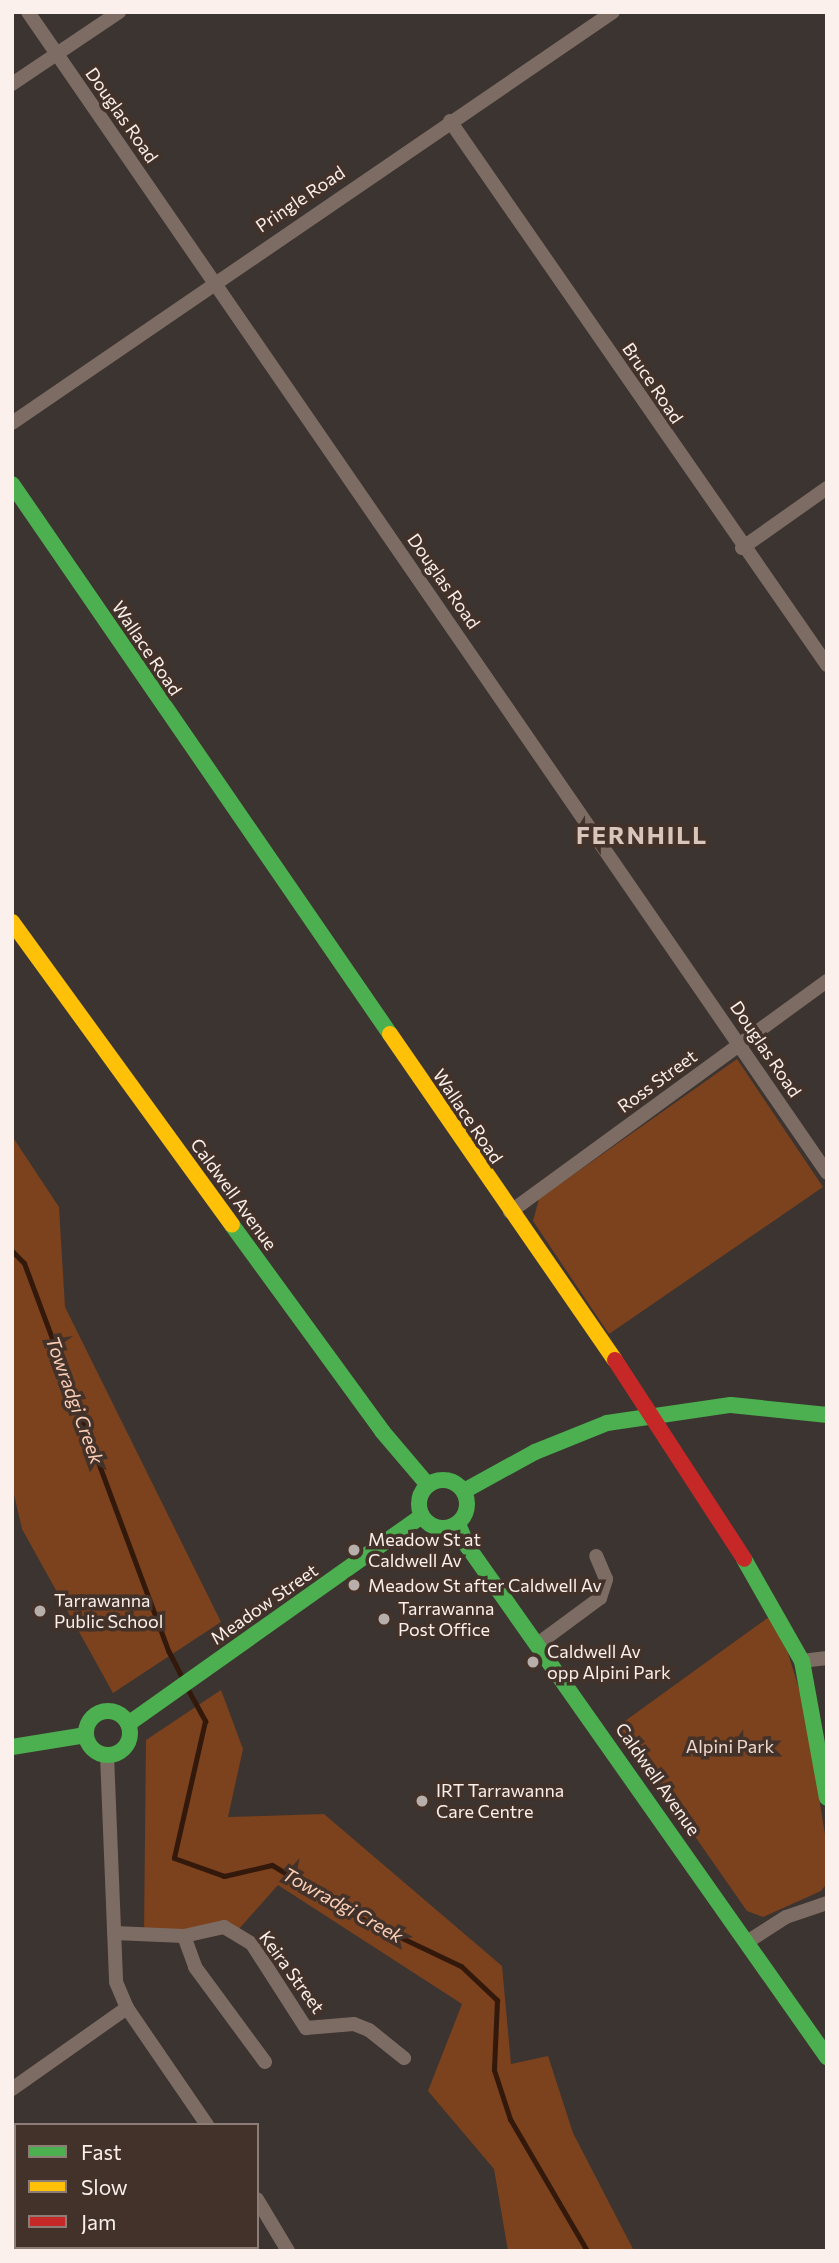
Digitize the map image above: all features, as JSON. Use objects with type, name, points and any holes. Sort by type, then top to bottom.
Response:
[{"type":"main road","name":"Wallace Road","points":[[12,484],[510,1212],[652,1414],[781,1618],[802,1661],[827,1798]]},
{"type":"main road","name":"Caldwell Avenue","points":[[12,922],[382,1431],[428,1485]]},
{"type":"main road","points":[[464,1491],[536,1452],[607,1423],[652,1414],[731,1405],[827,1415]]},
{"type":"main road","points":[[446,1479],[464,1491],[468,1506],[458,1524],[435,1528],[422,1517],[419,1499],[428,1485],[446,1479]]},
{"type":"main road","name":"Meadow Street","points":[[128,1724],[422,1517]]},
{"type":"main road","name":"Caldwell Avenue","points":[[458,1524],[468,1547],[539,1643],[827,2057]]},
{"type":"main road","points":[[103,1712],[117,1713],[128,1724],[128,1744],[107,1755],[92,1748],[86,1735],[90,1721],[103,1712]]},
{"type":"main road","points":[[12,1747],[86,1735]]},
{"type":"street","name":"Douglas Road","points":[[28,12],[827,1173]]},
{"type":"street","points":[[12,84],[119,12]]},
{"type":"street","name":"Pringle Road","points":[[12,423],[214,281],[613,12]]},
{"type":"street","name":"Bruce Road","points":[[450,121],[742,548],[827,665]]},
{"type":"street","points":[[742,548],[827,488]]},
{"type":"street","name":"Ross Street","points":[[510,1212],[827,981]]},
{"type":"street","points":[[539,1643],[600,1598],[606,1579],[596,1556]]},
{"type":"street","points":[[802,1661],[827,1658]]},
{"type":"street","points":[[107,1755],[116,1982],[127,2008],[206,2123]]},
{"type":"street","points":[[747,1942],[786,1917],[827,1903]]},
{"type":"street","name":"Keira Street","points":[[114,1933],[184,1936],[224,1927],[252,1944],[306,2028],[354,2024],[369,2029],[404,2058]]},
{"type":"street","points":[[184,1936],[195,1967],[265,2062]]},
{"type":"street","points":[[12,2089],[127,2008]]},
{"type":"street","points":[[259,2202],[288,2251]]},
{"type":"green space","points":[[737,1059],[823,1187],[609,1334],[533,1221],[539,1199]]},
{"type":"green space","points":[[12,1136],[59,1207],[65,1307],[221,1622],[113,1693],[22,1529],[12,1486]]},
{"type":"green space","name":"Alpini Park","points":[[769,1617],[788,1653],[804,1705],[827,1847],[827,1883],[821,1891],[763,1917],[747,1911],[618,1726]]},
{"type":"green space","points":[[221,1690],[243,1749],[228,1817],[324,1814],[502,1966],[511,2064],[548,2056],[573,2133],[634,2251],[508,2251],[494,2169],[428,2091],[462,2004],[278,1885],[238,1930],[144,1934],[146,1740]]},
{"type":"waterway","name":"Towradgi Creek","points":[[12,1251],[24,1263],[169,1652],[183,1679]]},
{"type":"waterway","name":"Towradgi Creek","points":[[187,1688],[205,1721],[174,1858],[224,1876],[272,1865],[356,1916],[461,1966],[497,2000],[494,2070],[510,2119],[587,2251]]},
{"type":"traffic: fast","points":[[12,484],[390,1034]]},
{"type":"traffic: fast","points":[[232,1225],[382,1431],[428,1485]]},
{"type":"traffic: fast","points":[[464,1491],[535,1452],[607,1423],[731,1405],[827,1415]]},
{"type":"traffic: fast","points":[[443,1480],[452,1481],[460,1487],[466,1495],[467,1504],[466,1513],[460,1521],[452,1527],[443,1528],[434,1527],[426,1521],[420,1513],[419,1504],[420,1495],[426,1487],[434,1481],[443,1480]]},
{"type":"traffic: fast","points":[[128,1724],[422,1516]]},
{"type":"traffic: fast","points":[[458,1524],[468,1547],[827,2057]]},
{"type":"traffic: fast","points":[[744,1559],[802,1661],[827,1798]]},
{"type":"traffic: fast","points":[[108,1711],[123,1718],[130,1733],[123,1748],[108,1755],[93,1748],[86,1733],[93,1718],[108,1711]]},
{"type":"traffic: fast","points":[[12,1747],[86,1735]]},
{"type":"traffic: slow","points":[[12,922],[232,1225]]},
{"type":"traffic: slow","points":[[390,1034],[615,1360]]},
{"type":"traffic: jam","points":[[615,1360],[744,1559]]},
{"type":"place","name":"Meadow St at Caldwell Av","points":[[354,1550]]},
{"type":"place","name":"Meadow St after Caldwell Av","points":[[354,1585]]},
{"type":"place","name":"Tarrawanna Public School","points":[[40,1611]]},
{"type":"place","name":"Tarrawanna Post Office","points":[[384,1619]]},
{"type":"place","name":"Caldwell Av opp Alpini Park","points":[[533,1662]]},
{"type":"place","name":"IRT Tarrawanna Care Centre","points":[[422,1801]]},
{"type":"district","name":"FERNHILL","points":[[642,835]]}]
